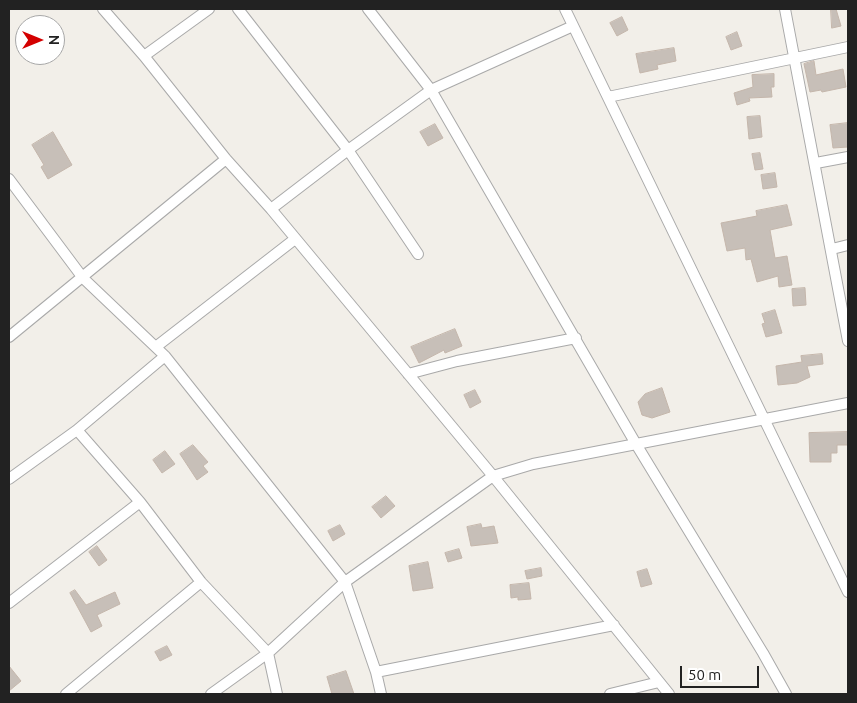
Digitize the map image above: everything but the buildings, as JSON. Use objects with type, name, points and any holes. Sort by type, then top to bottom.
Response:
[{"type":"street","points":[[103,9],[144,56],[226,159],[271,209],[493,476],[669,694]]},
{"type":"street","points":[[144,56],[209,9]]},
{"type":"street","points":[[238,9],[348,150],[418,254]]},
{"type":"street","points":[[368,9],[431,90],[636,444],[764,652],[786,694]]},
{"type":"street","points":[[565,9],[848,592]]},
{"type":"street","points":[[786,9],[846,320],[848,341]]},
{"type":"street","points":[[271,209],[431,90],[573,26]]},
{"type":"street","points":[[608,97],[848,47]]},
{"type":"street","points":[[816,163],[848,157]]},
{"type":"street","points":[[9,337],[226,159]]},
{"type":"street","points":[[9,179],[83,278],[156,346],[345,582],[376,672],[381,694]]},
{"type":"street","points":[[156,346],[295,239]]},
{"type":"street","points":[[832,249],[848,245]]},
{"type":"street","points":[[408,374],[576,338]]},
{"type":"street","points":[[9,480],[77,430],[164,356]]},
{"type":"street","points":[[211,694],[268,653],[345,582],[493,476],[533,464],[848,403]]},
{"type":"street","points":[[77,430],[140,502],[201,582],[268,653],[277,694]]},
{"type":"street","points":[[9,603],[140,502]]},
{"type":"street","points":[[66,694],[201,582]]},
{"type":"street","points":[[376,672],[614,625]]},
{"type":"street","points":[[610,694],[659,682]]}]
